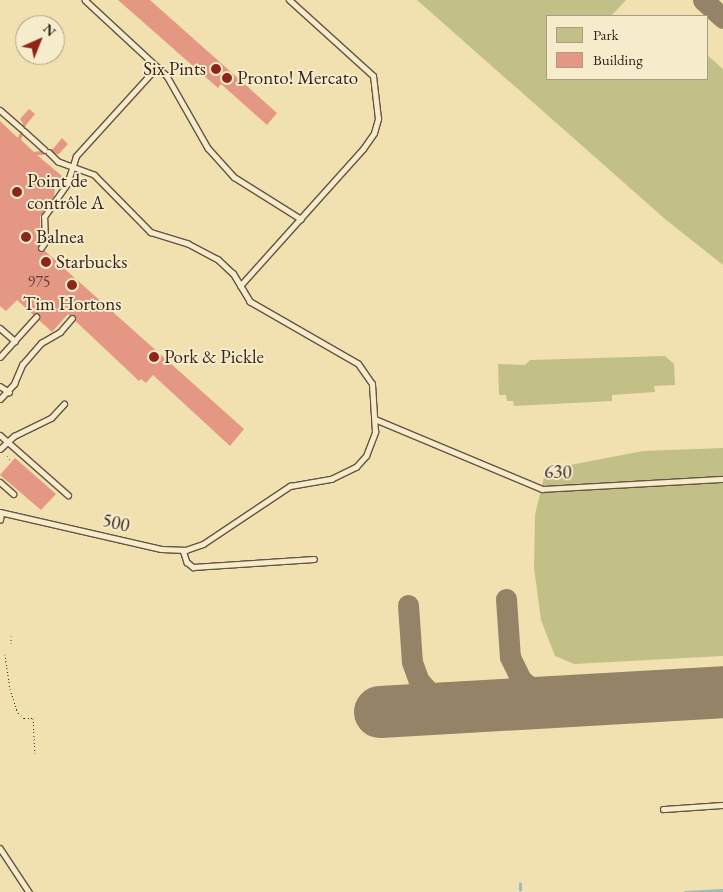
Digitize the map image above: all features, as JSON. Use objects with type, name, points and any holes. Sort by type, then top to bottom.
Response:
[{"type":"lane","points":[[85,0],[157,67],[179,94],[208,148],[229,172],[242,184],[301,219]]},
{"type":"lane","points":[[240,286],[370,141],[377,124],[379,105],[371,73],[289,0]]},
{"type":"lane","points":[[41,248],[46,240],[42,230],[44,217],[67,184],[72,165],[79,151],[157,67]]},
{"type":"lane","name":"500","points":[[0,110],[58,162],[72,165],[94,175],[151,233],[188,244],[209,254],[230,270],[250,302],[361,367],[372,384],[375,419],[372,444],[356,467],[331,479],[290,486],[198,546],[183,550],[161,549],[1,512],[0,520]]},
{"type":"lane","points":[[0,358],[36,317]]},
{"type":"lane","points":[[0,399],[9,392],[22,365],[41,343],[60,332],[72,318]]},
{"type":"lane","points":[[0,328],[15,341]]},
{"type":"lane","points":[[0,386],[9,392]]},
{"type":"lane","points":[[0,449],[7,441],[51,418],[64,404]]},
{"type":"lane","name":"630","points":[[375,419],[542,489],[723,479]]},
{"type":"lane","points":[[0,435],[68,495]]},
{"type":"lane","points":[[0,482],[14,494]]},
{"type":"lane","points":[[183,550],[187,562],[193,567],[314,559]]},
{"type":"lane","points":[[663,808],[723,805]]},
{"type":"lane","points":[[0,848],[29,892]]},
{"type":"path","points":[[7,456],[12,461]]},
{"type":"path","points":[[11,636],[12,643]]},
{"type":"path","points":[[5,654],[18,713],[24,718],[33,718],[35,752]]},
{"type":"green space","points":[[417,0],[626,0],[612,15],[546,15],[546,80],[708,80],[708,56],[723,69],[723,265],[665,219]]},
{"type":"green space","points":[[665,356],[674,364],[675,385],[654,386],[655,392],[612,395],[612,401],[514,406],[513,401],[507,401],[506,395],[499,395],[498,364],[525,365],[530,360]]},
{"type":"green space","points":[[723,448],[723,656],[574,664],[555,656],[541,620],[534,568],[535,515],[544,477],[565,466],[643,451]]},
{"type":"building","points":[[118,0],[150,0],[277,113],[267,125],[221,84],[218,88]]},
{"type":"building","points":[[29,109],[35,114],[26,125],[21,140],[34,152],[53,149],[62,138],[68,144],[59,154],[37,155],[62,176],[55,186],[54,200],[40,216],[40,227],[35,233],[41,238],[36,243],[55,260],[58,257],[61,260],[58,263],[244,429],[230,446],[153,375],[146,383],[141,379],[139,381],[68,314],[52,332],[17,300],[6,311],[0,306],[0,121],[18,138],[23,123],[20,119]]},
{"type":"building","points":[[15,458],[56,494],[41,510],[0,475]]},
{"type":"waterway","points":[[520,884],[520,890]]},
{"type":"waterway","points":[[685,892],[723,890]]},
{"type":"taxiway","points":[[703,0],[723,18]]},
{"type":"taxiway","points":[[506,599],[510,657],[521,680],[544,697],[588,700]]},
{"type":"taxiway","points":[[408,605],[412,662],[419,681],[433,696],[458,705],[543,703]]},
{"type":"runway","points":[[380,712],[723,692]]},
{"type":"place","name":"Six Pints","points":[[216,69]]},
{"type":"place","name":"Pronto! Mercato","points":[[227,78]]},
{"type":"place","name":"Point de contrôle A","points":[[17,192]]},
{"type":"place","name":"Balnea","points":[[26,237]]},
{"type":"place","name":"Starbucks","points":[[46,262]]},
{"type":"place","name":"Tim Hortons","points":[[72,285]]},
{"type":"place","name":"Pork & Pickle","points":[[154,357]]}]
